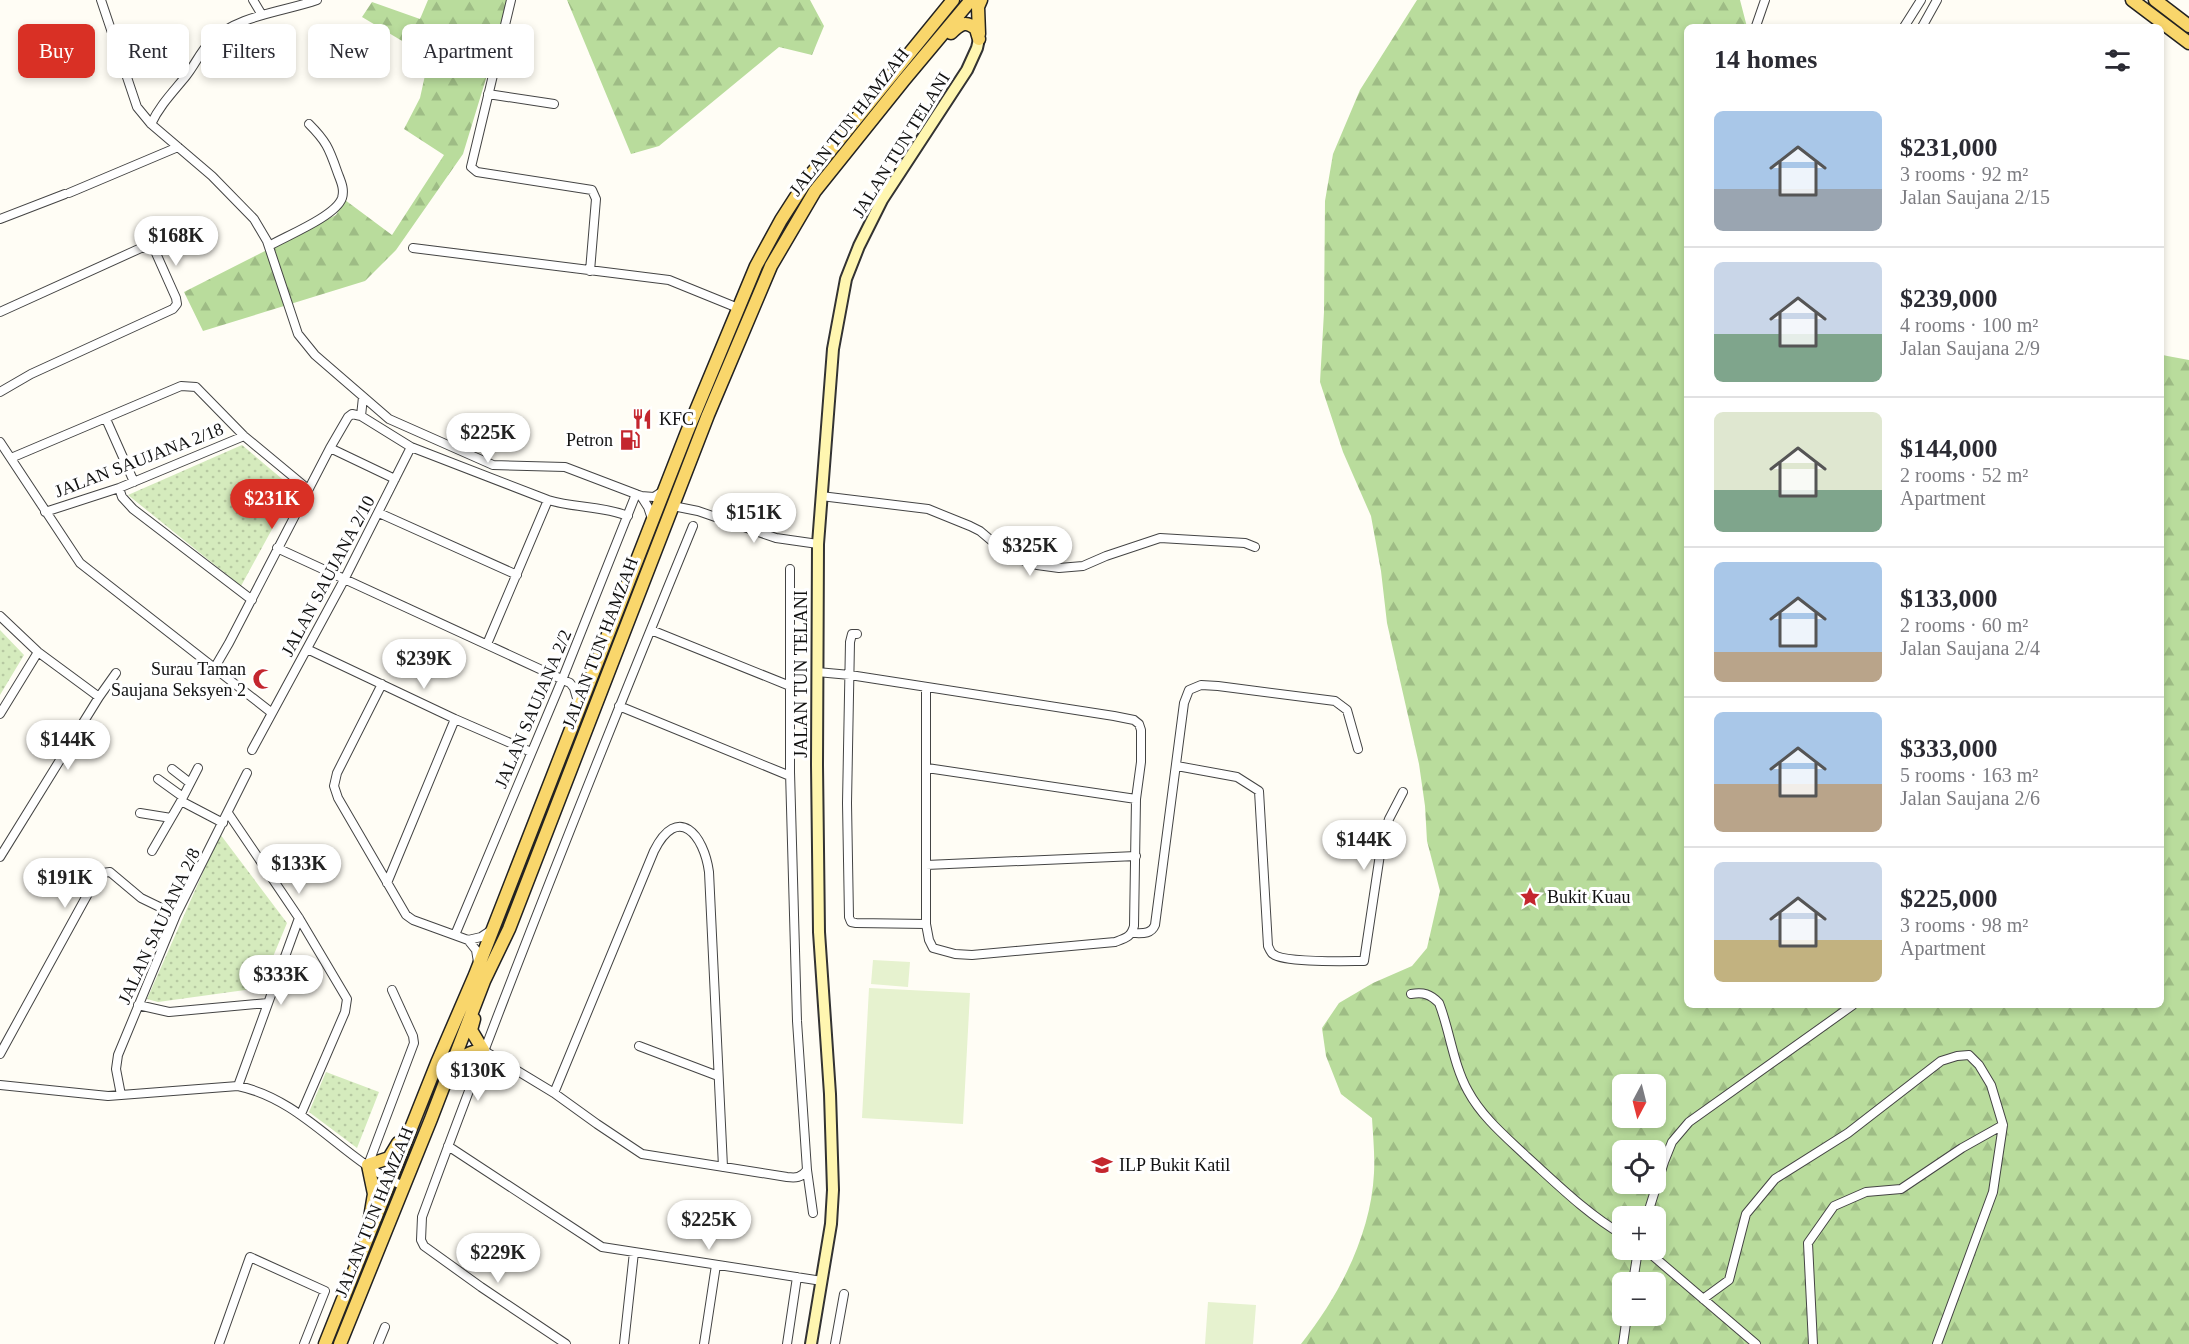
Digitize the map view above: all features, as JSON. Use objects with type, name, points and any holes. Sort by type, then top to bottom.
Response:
[{"type":"main road","name":"JALAN TUN HAMZAH","points":[[325,1344],[431,1078],[479,965],[664,490],[756,266],[781,220],[808,178],[953,0]]},
{"type":"main road","name":"JALAN TUN HAMZAH","points":[[340,1344],[432,1119],[484,981],[509,929],[734,350],[771,266],[815,191],[971,0]]},
{"type":"main road","points":[[979,39],[978,7],[981,0]]},
{"type":"main road","points":[[2132,0],[2164,24]]},
{"type":"main road","points":[[2155,0],[2189,26]]},
{"type":"main road","points":[[904,80],[962,23],[972,25],[979,39]]},
{"type":"main road","points":[[2164,24],[2189,43]]},
{"type":"main road","points":[[432,1119],[455,1067],[464,1055],[483,1050],[471,1030],[509,929]]},
{"type":"main road","points":[[350,1280],[372,1208],[373,1181],[368,1165],[389,1158],[393,1153],[431,1078]]},
{"type":"street","points":[[101,0],[137,106],[151,124],[212,176],[254,219],[269,246],[298,334],[315,355],[363,397],[389,419],[493,465],[565,467],[639,496],[654,497],[664,490]]},
{"type":"street","points":[[253,0],[262,15]]},
{"type":"street","points":[[151,124],[169,93],[186,76],[211,41],[233,27],[262,15],[317,0]]},
{"type":"street","points":[[511,0],[471,167],[477,172],[592,190],[596,200],[590,271]]},
{"type":"street","points":[[1757,24],[1765,0]]},
{"type":"street","points":[[1906,24],[1921,0]]},
{"type":"street","points":[[1924,24],[1937,0]]},
{"type":"street","name":"JALAN TUN TELANI","points":[[811,1344],[831,1224],[833,1190],[830,1094],[819,932],[817,672],[818,544],[833,349],[846,279],[859,246],[882,200],[967,70],[979,39]]},
{"type":"street","points":[[488,94],[554,104]]},
{"type":"street","points":[[269,246],[333,211],[342,198],[343,186],[331,154],[324,139],[309,124]]},
{"type":"street","points":[[0,219],[67,194],[178,147]]},
{"type":"street","points":[[0,312],[141,248],[155,251],[177,304],[173,309],[31,374],[0,392]]},
{"type":"street","points":[[413,248],[669,280],[738,308]]},
{"type":"street","points":[[11,458],[181,386],[191,385],[196,387],[244,436],[308,489]]},
{"type":"street","points":[[357,415],[363,397]]},
{"type":"street","points":[[215,667],[348,417],[357,415],[411,447],[548,500],[572,507],[617,511],[628,516]]},
{"type":"street","points":[[106,419],[134,482]]},
{"type":"street","name":"JALAN SAUJANA 2/18","points":[[45,512],[119,488],[244,436]]},
{"type":"street","points":[[0,442],[80,563],[272,713]]},
{"type":"street","name":"JALAN SAUJANA 2/10","points":[[252,750],[344,580],[411,447]]},
{"type":"street","points":[[330,448],[395,479]]},
{"type":"street","points":[[119,488],[122,497],[134,509],[252,600]]},
{"type":"street","points":[[639,496],[648,507],[653,520]]},
{"type":"street","name":"JALAN SAUJANA 2/2","points":[[455,935],[531,752],[566,682],[628,516],[639,496]]},
{"type":"street","points":[[821,496],[928,509],[970,526],[1012,556],[1037,565],[1059,568],[1083,566],[1160,538],[1245,543],[1255,547]]},
{"type":"street","points":[[487,644],[548,500]]},
{"type":"street","points":[[673,506],[698,511],[776,538],[818,544]]},
{"type":"street","points":[[379,513],[517,575]]},
{"type":"street","points":[[566,1344],[424,1246],[421,1240],[422,1217],[483,1050],[693,526]]},
{"type":"street","points":[[277,548],[566,682],[577,694],[579,706]]},
{"type":"street","points":[[790,569],[790,776],[797,1021],[807,1170],[813,1213]]},
{"type":"street","points":[[0,616],[38,652],[99,697]]},
{"type":"street","points":[[651,630],[790,686]]},
{"type":"street","points":[[857,634],[851,636],[847,803],[849,917],[851,922],[856,923],[926,924]]},
{"type":"street","points":[[307,649],[531,752]]},
{"type":"street","points":[[0,714],[38,652]]},
{"type":"street","points":[[817,672],[850,675],[926,687],[1134,720],[1139,724],[1141,762],[1136,799],[1134,926],[1128,938],[1115,942],[972,955],[955,954],[933,948],[926,924],[926,687]]},
{"type":"street","points":[[0,857],[116,673]]},
{"type":"street","points":[[566,682],[581,682],[592,675]]},
{"type":"street","points":[[382,684],[337,773],[334,786],[338,798],[406,915],[413,920],[468,940],[476,950],[479,965]]},
{"type":"street","points":[[1132,933],[1149,933],[1155,925],[1186,696],[1189,690],[1201,686],[1335,701],[1347,710],[1358,749]]},
{"type":"street","points":[[619,706],[790,776]]},
{"type":"street","points":[[387,883],[455,718]]},
{"type":"street","points":[[1177,766],[1237,777],[1259,791],[1268,946],[1272,954],[1293,960],[1364,961],[1382,841],[1389,819],[1403,792]]},
{"type":"street","points":[[152,851],[198,768]]},
{"type":"street","points":[[927,768],[1136,799]]},
{"type":"street","points":[[172,769],[190,783]]},
{"type":"street","name":"JALAN SAUJANA 2/8","points":[[121,1095],[116,1062],[138,1005],[176,915],[248,773]]},
{"type":"street","points":[[158,779],[182,799],[224,823]]},
{"type":"street","points":[[140,813],[171,818]]},
{"type":"street","points":[[228,813],[299,918],[347,999],[345,1012],[301,1114]]},
{"type":"street","points":[[554,1093],[654,851],[666,832],[673,827],[681,827],[696,837],[707,859],[723,1167]]},
{"type":"street","points":[[926,865],[1136,856]]},
{"type":"street","points":[[0,1054],[96,879],[102,873],[110,872],[141,898],[176,915]]},
{"type":"street","points":[[238,1086],[299,918]]},
{"type":"street","points":[[468,940],[481,937],[492,929]]},
{"type":"street","points":[[368,1165],[414,1043],[392,990]]},
{"type":"street","points":[[1411,994],[1422,993],[1432,996],[1439,1003],[1463,1079],[1478,1107],[1552,1180],[1612,1228]]},
{"type":"street","points":[[138,1005],[169,1012],[268,1003]]},
{"type":"street","points":[[1650,1206],[1672,1143],[1689,1122],[1849,1008]]},
{"type":"street","points":[[639,1046],[718,1076]]},
{"type":"street","points":[[483,1050],[554,1093],[642,1154],[796,1178],[802,1176],[807,1170]]},
{"type":"street","points":[[1703,1299],[1729,1280],[1746,1214],[1775,1179],[1848,1133],[1941,1061],[1969,1054],[1991,1085],[2003,1125],[1993,1192],[1937,1344]]},
{"type":"street","points":[[0,1085],[95,1096],[238,1086],[268,1095],[301,1114],[368,1165],[404,1186]]},
{"type":"street","points":[[1813,1344],[1808,1243],[1834,1206],[1866,1192],[1901,1189],[1962,1148],[2003,1125]]},
{"type":"street","points":[[448,1146],[602,1247],[822,1281]]},
{"type":"street","points":[[624,1344],[634,1252]]},
{"type":"street","points":[[219,1344],[250,1257],[325,1291],[304,1344]]},
{"type":"street","points":[[1658,1260],[1756,1344]]},
{"type":"street","points":[[704,1344],[716,1265]]},
{"type":"street","points":[[787,1344],[797,1278]]},
{"type":"street","points":[[836,1344],[844,1294]]},
{"type":"street","points":[[1623,1344],[1626,1326]]},
{"type":"street","points":[[378,1344],[385,1327]]},
{"type":"green space","points":[[428,0],[510,0],[503,24],[402,24],[402,41],[390,34],[390,24],[374,24],[362,17],[372,2],[420,19]]},
{"type":"green space","points":[[567,0],[810,0],[824,26],[812,55],[779,47],[659,146],[631,154]]},
{"type":"green space","points":[[1417,0],[1740,0],[1746,24],[1684,24],[1684,1008],[2164,1008],[2164,355],[2189,360],[2189,1344],[1301,1344],[1328,1306],[1351,1264],[1367,1219],[1374,1173],[1372,1118],[1341,1094],[1326,1056],[1322,1028],[1339,1003],[1373,983],[1412,966],[1427,948],[1440,891],[1427,841],[1419,764],[1387,623],[1371,516],[1343,452],[1320,382],[1324,312],[1325,201],[1333,154],[1360,90]]},
{"type":"green space","points":[[424,78],[486,78],[463,154],[396,250],[365,281],[203,331],[184,292],[336,215],[345,200],[392,235],[444,155],[404,129],[420,98]]},
{"type":"green space","points":[[242,445],[294,489],[241,586],[128,495]]},
{"type":"green space","points":[[0,630],[24,655],[0,695]]},
{"type":"green space","points":[[220,834],[287,923],[260,988],[158,1002],[147,999]]},
{"type":"green space","points":[[873,960],[910,962],[908,987],[871,984]]},
{"type":"green space","points":[[869,988],[970,993],[963,1124],[862,1118]]},
{"type":"green space","points":[[326,1072],[379,1092],[357,1148],[309,1112]]},
{"type":"green space","points":[[1208,1302],[1256,1305],[1253,1344],[1205,1344]]},
{"type":"place","name":"KFC","points":[[642,419]]},
{"type":"place","name":"Petron","points":[[630,440]]},
{"type":"place","name":"Surau Taman Saujana Seksyen 2","points":[[263,679]]},
{"type":"place","name":"Bukit Kuau","points":[[1530,897]]},
{"type":"place","name":"ILP Bukit Katil","points":[[1102,1165]]}]
